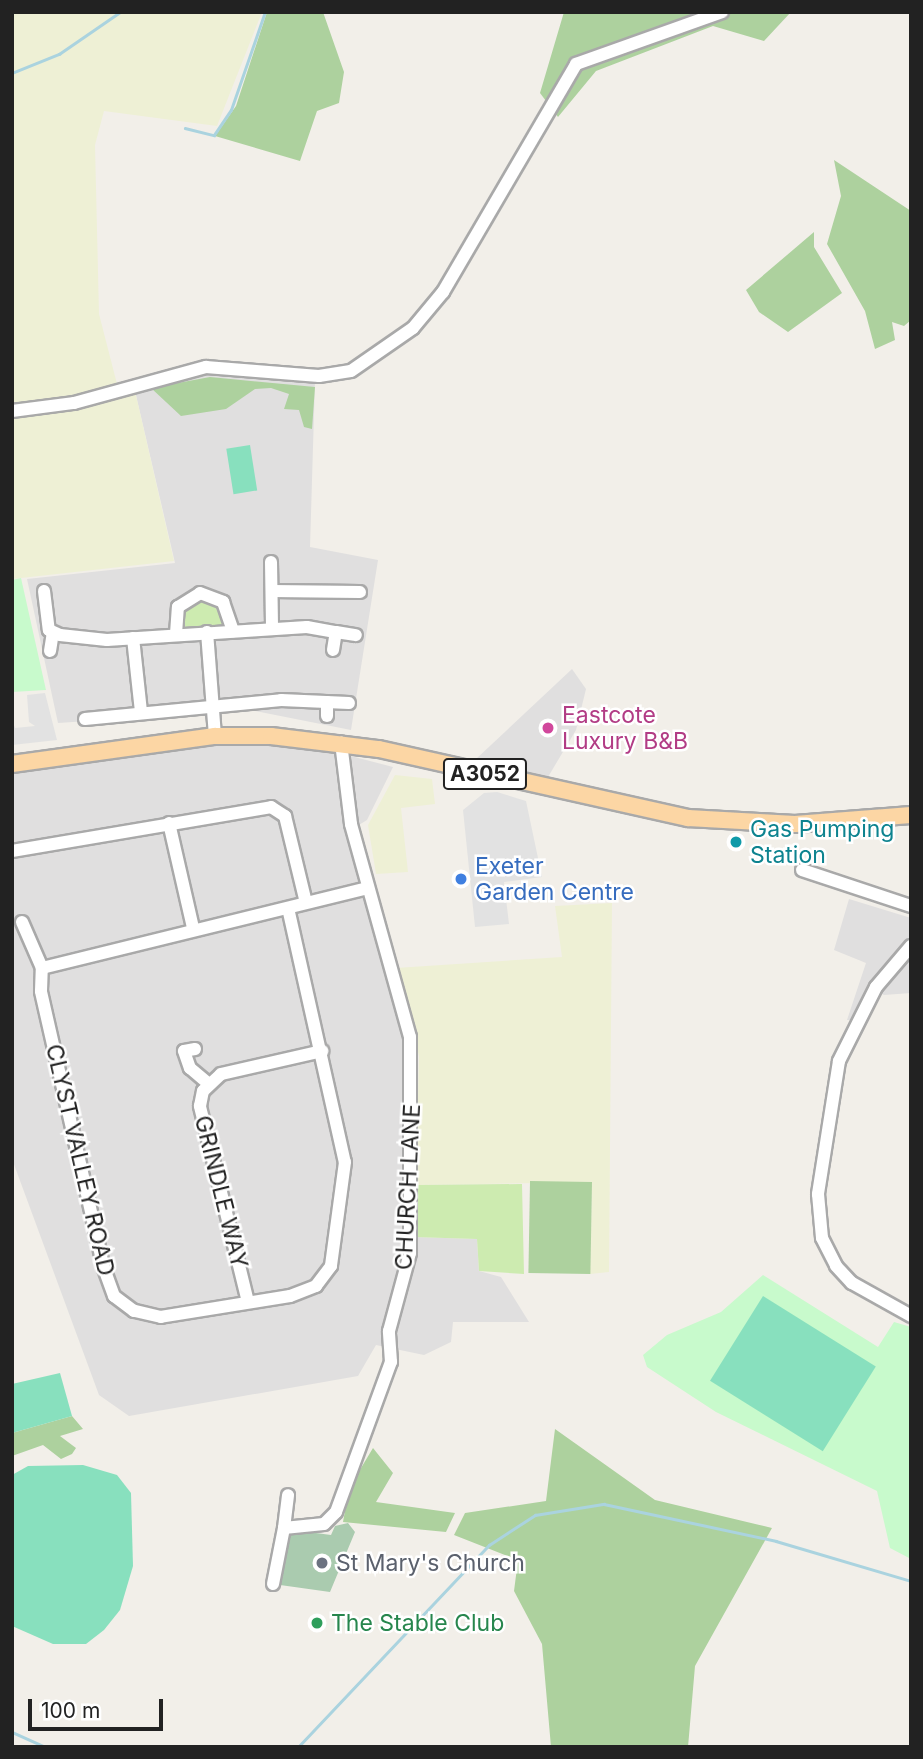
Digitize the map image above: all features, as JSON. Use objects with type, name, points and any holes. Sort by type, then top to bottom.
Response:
[{"type":"main road","name":"A3052","points":[[12,764],[215,736],[341,743],[688,818],[795,824],[911,815]]},
{"type":"street","points":[[12,411],[28,410],[186,370],[235,366],[319,376],[363,364],[412,328],[443,292],[576,64],[722,12]]},
{"type":"street","points":[[271,562],[272,629]]},
{"type":"street","points":[[44,591],[53,633],[50,651]]},
{"type":"street","points":[[272,591],[360,592]]},
{"type":"street","points":[[176,634],[178,607],[200,593],[223,602],[233,631]]},
{"type":"street","points":[[53,633],[133,638],[272,629],[356,635]]},
{"type":"street","points":[[207,632],[215,736]]},
{"type":"street","points":[[333,650],[336,632]]},
{"type":"street","points":[[133,638],[141,712]]},
{"type":"street","points":[[327,702],[327,716]]},
{"type":"street","points":[[85,719],[176,707],[349,703]]},
{"type":"street","name":"CHURCH LANE","points":[[284,1528],[324,1524],[336,1512],[391,1362],[389,1331],[410,1254],[412,1056],[367,888],[341,743]]},
{"type":"street","points":[[12,851],[169,823],[280,810],[306,903]]},
{"type":"street","points":[[169,823],[193,928]]},
{"type":"street","points":[[803,870],[911,906]]},
{"type":"street","points":[[42,968],[193,928],[367,888]]},
{"type":"street","name":"CLYST VALLEY ROAD","points":[[22,922],[42,968],[44,1004],[114,1296],[134,1311],[160,1317],[248,1302],[316,1286],[335,1257],[345,1162],[288,908]]},
{"type":"street","points":[[911,946],[876,987],[839,1061],[818,1194],[822,1238],[836,1266],[852,1283],[911,1316]]},
{"type":"street","name":"GRINDLE WAY","points":[[186,1051],[190,1068],[208,1083]]},
{"type":"street","name":"GRINDLE WAY","points":[[248,1302],[200,1106],[208,1083],[221,1074],[322,1051]]},
{"type":"street","points":[[273,1584],[288,1495]]},
{"type":"shaded area","points":[[187,372],[315,381],[310,547],[378,560],[351,730],[250,710],[58,723],[27,579],[175,563],[135,391]]},
{"type":"shaded area","points":[[572,669],[586,689],[576,730],[548,777],[476,759]]},
{"type":"shaded area","points":[[45,693],[57,740],[12,745],[12,720],[15,728],[35,726],[29,722],[27,695]]},
{"type":"shaded area","points":[[203,742],[320,748],[393,767],[367,820],[349,831],[407,1041],[413,1237],[477,1239],[479,1271],[501,1277],[529,1322],[453,1322],[451,1342],[424,1355],[376,1345],[358,1376],[129,1416],[99,1395],[12,1159],[12,771]]},
{"type":"shaded area","points":[[497,792],[526,801],[542,877],[504,882],[509,924],[475,927],[463,810],[484,793]]},
{"type":"shaded area","points":[[849,899],[911,918],[911,993],[884,995],[872,988],[852,1020],[847,1020],[866,963],[834,950]]},
{"type":"green space","points":[[12,12],[262,12],[217,126],[104,111],[95,145],[99,314],[117,384],[135,391],[174,561],[12,579]]},
{"type":"green space","points":[[267,12],[323,12],[344,72],[339,103],[317,111],[300,161],[215,136],[236,106]]},
{"type":"green space","points":[[564,12],[791,12],[764,41],[713,26],[596,71],[558,117],[540,93]]},
{"type":"green space","points":[[834,160],[911,211],[911,320],[904,326],[892,322],[895,340],[875,349],[865,311],[827,244],[841,196]]},
{"type":"green space","points":[[814,232],[814,247],[842,293],[788,332],[759,312],[746,290]]},
{"type":"green space","points":[[210,377],[315,387],[312,429],[304,427],[299,410],[284,409],[289,394],[271,388],[255,389],[226,409],[181,416],[151,388]]},
{"type":"green space","points":[[250,445],[257,490],[233,494],[226,449]]},
{"type":"green space","points":[[21,578],[46,690],[12,692],[12,580]]},
{"type":"green space","points":[[193,598],[218,601],[227,626],[179,629],[178,615]]},
{"type":"green space","points":[[395,775],[432,779],[435,804],[401,808],[408,872],[376,874],[368,825]]},
{"type":"green space","points":[[612,903],[609,1272],[590,1274],[592,1182],[416,1185],[419,1056],[396,968],[562,957],[555,906]]},
{"type":"green space","points":[[530,1181],[592,1182],[590,1274],[528,1273]]},
{"type":"green space","points":[[522,1184],[524,1274],[479,1271],[477,1239],[413,1237],[416,1185]]},
{"type":"green space","points":[[763,1275],[878,1347],[894,1322],[911,1327],[911,1559],[890,1548],[877,1491],[716,1412],[647,1367],[643,1355],[667,1335],[721,1312]]},
{"type":"green space","points":[[763,1296],[876,1366],[823,1451],[710,1381]]},
{"type":"green space","points":[[60,1373],[72,1416],[12,1433],[12,1384]]},
{"type":"green space","points":[[72,1416],[83,1429],[60,1436],[76,1448],[72,1454],[61,1459],[43,1445],[12,1456],[12,1433]]},
{"type":"green space","points":[[555,1429],[655,1500],[772,1528],[695,1666],[688,1747],[551,1747],[542,1644],[514,1591],[518,1560],[454,1535],[465,1513],[546,1501]]},
{"type":"green space","points":[[373,1448],[393,1473],[376,1502],[455,1513],[446,1532],[343,1522],[349,1488]]},
{"type":"green space","points":[[83,1465],[117,1475],[131,1493],[133,1566],[120,1610],[104,1630],[86,1644],[53,1644],[12,1626],[12,1475],[28,1466]]},
{"type":"green space","points":[[348,1523],[355,1532],[330,1592],[273,1584],[286,1529],[331,1535],[335,1526]]},
{"type":"waterway","points":[[12,73],[59,54],[120,12]]},
{"type":"waterway","points":[[185,128],[214,135],[231,110],[265,12]]},
{"type":"waterway","points":[[298,1747],[489,1545],[535,1515],[604,1504],[776,1541],[911,1581]]},
{"type":"waterway","points":[[12,1732],[45,1747]]},
{"type":"place","name":"Eastcote Luxury B&B","points":[[548,728]]},
{"type":"place","name":"Gas Pumping Station","points":[[736,842]]},
{"type":"place","name":"Exeter Garden Centre","points":[[461,879]]},
{"type":"place","name":"St Mary's Church","points":[[322,1563]]},
{"type":"place","name":"The Stable Club","points":[[317,1623]]}]
